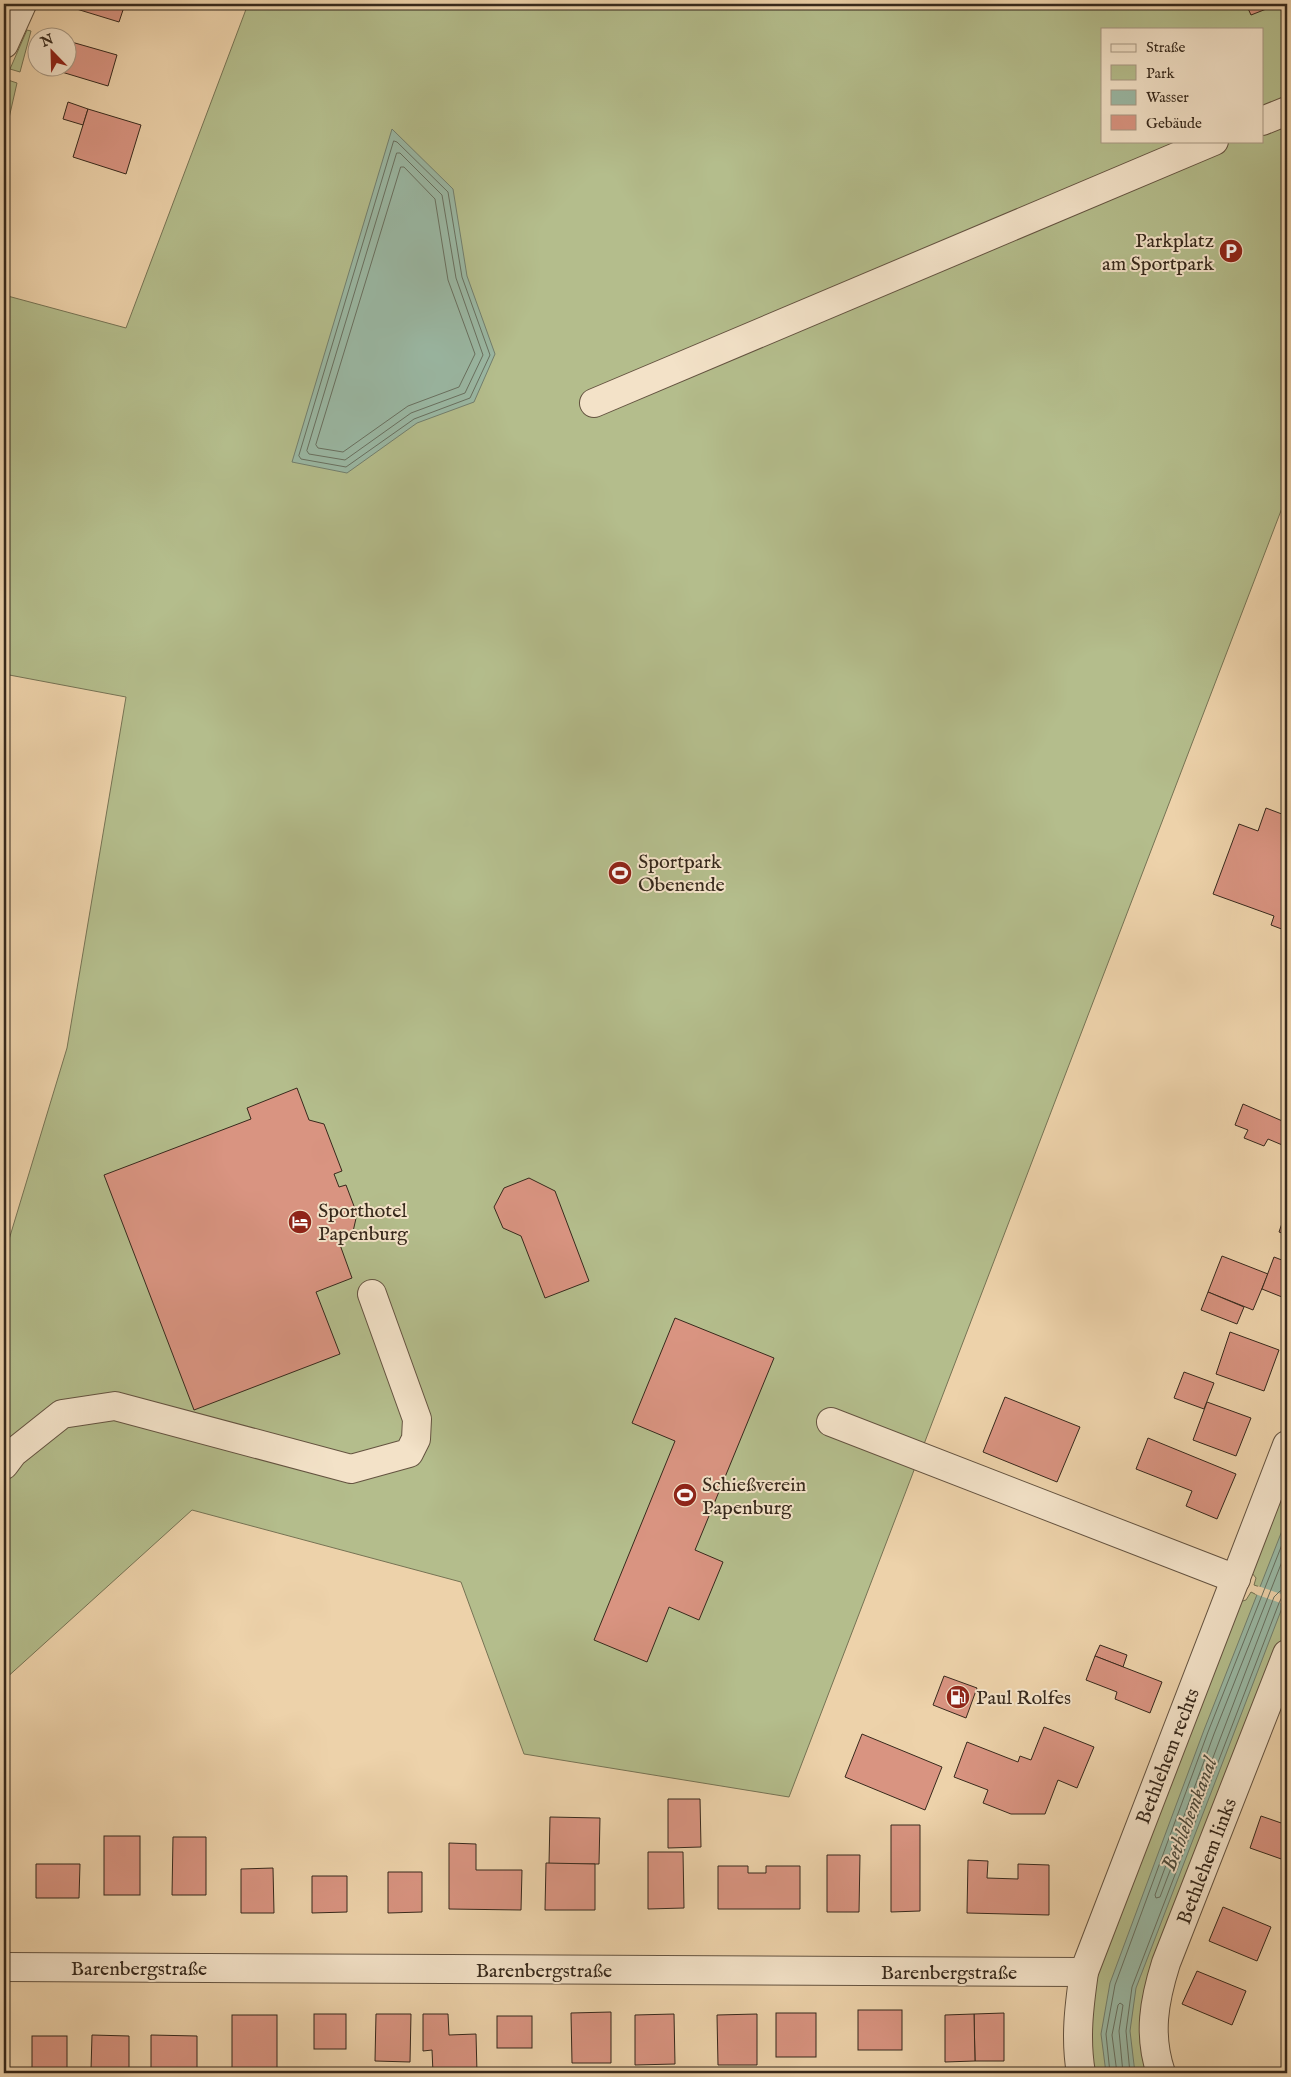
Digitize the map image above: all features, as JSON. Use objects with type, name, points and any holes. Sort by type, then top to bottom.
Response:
[{"type":"street","points":[[4,44],[22,4]]},
{"type":"street","points":[[1264,120],[1287,110]]},
{"type":"street","points":[[594,403],[1212,142]]},
{"type":"street","points":[[4,1465],[13,1453],[62,1414],[115,1406],[351,1469],[409,1453],[416,1439],[417,1419],[372,1294]]},
{"type":"street","points":[[831,1422],[1236,1580]]},
{"type":"street","name":"Bethlehem rechts","points":[[1081,2073],[1077,2050],[1079,2009],[1084,1972],[1287,1445]]},
{"type":"street","name":"Bethlehem links","points":[[1161,2073],[1153,2038],[1153,2014],[1158,1989],[1166,1963],[1287,1654]]},
{"type":"street","name":"Barenbergstraße","points":[[4,1967],[1084,1972]]},
{"type":"green space","name":"Sportpark Obenende","points":[[248,4],[1287,4],[1287,495],[789,1797],[524,1754],[461,1582],[192,1510],[4,1680],[4,1256],[67,1048],[126,697],[4,674],[4,295],[126,328]]},
{"type":"green space","points":[[28,30],[28,42],[20,72],[10,69]]},
{"type":"green space","points":[[5,79],[17,83],[4,140],[4,81]]},
{"type":"green space","points":[[1287,1478],[1287,1596],[1284,1604],[1287,1606],[1287,1628],[1177,1911],[1153,2073],[1094,2073],[1090,2022],[1097,1969],[1239,1602],[1246,1600],[1251,1592],[1257,1595],[1260,1587],[1254,1585],[1256,1578],[1252,1573]]},
{"type":"water","points":[[392,129],[453,189],[467,276],[495,354],[474,402],[417,423],[347,473],[292,462]]},
{"type":"water","name":"Bethlehemkanal","points":[[1287,1518],[1287,1595],[1136,1988],[1130,2031],[1135,2073],[1106,2073],[1101,2034],[1110,1983],[1204,1730]]},
{"type":"pier","points":[[1258,1586],[1287,1596],[1286,1605],[1255,1594]]},
{"type":"building","points":[[71,4],[125,4],[119,22],[70,7]]},
{"type":"building","points":[[1246,4],[1279,4],[1251,15]]},
{"type":"building","points":[[78,44],[117,55],[108,86],[78,77]]},
{"type":"building","points":[[68,102],[88,109],[83,125],[63,119]]},
{"type":"building","points":[[88,109],[141,125],[126,174],[73,157]]},
{"type":"building","points":[[1266,808],[1287,816],[1287,931],[1271,925],[1274,916],[1213,894],[1239,824],[1258,831]]},
{"type":"building","points":[[297,1088],[309,1120],[324,1124],[342,1171],[334,1174],[339,1187],[346,1185],[357,1214],[352,1236],[339,1242],[352,1278],[316,1292],[340,1354],[194,1410],[104,1175],[251,1119],[247,1108]]},
{"type":"building","points":[[1243,1104],[1287,1123],[1287,1147],[1268,1139],[1264,1146],[1244,1138],[1248,1130],[1235,1125]]},
{"type":"building","points":[[529,1178],[555,1191],[589,1281],[545,1298],[521,1236],[503,1228],[494,1207],[504,1188]]},
{"type":"building","points":[[1287,1209],[1287,1235],[1279,1232]]},
{"type":"building","points":[[1222,1256],[1268,1274],[1253,1310],[1208,1292]]},
{"type":"building","points":[[1274,1257],[1287,1262],[1287,1299],[1262,1289]]},
{"type":"building","points":[[1208,1292],[1244,1307],[1237,1324],[1201,1310]]},
{"type":"building","name":"Schießverein Papenburg","points":[[675,1318],[774,1358],[695,1550],[723,1562],[699,1620],[669,1607],[647,1662],[594,1640],[675,1441],[632,1423]]},
{"type":"building","points":[[1230,1332],[1279,1350],[1264,1391],[1216,1374]]},
{"type":"building","points":[[1184,1372],[1214,1383],[1204,1409],[1174,1398]]},
{"type":"building","points":[[1005,1397],[1080,1427],[1057,1482],[983,1452]]},
{"type":"building","points":[[1207,1402],[1251,1418],[1236,1456],[1193,1440]]},
{"type":"building","points":[[1148,1438],[1236,1474],[1217,1519],[1186,1506],[1192,1491],[1136,1469]]},
{"type":"building","points":[[1100,1645],[1127,1655],[1123,1667],[1095,1656]]},
{"type":"building","points":[[1095,1656],[1162,1682],[1150,1713],[1115,1699],[1117,1692],[1086,1680]]},
{"type":"building","points":[[944,1676],[977,1688],[966,1718],[933,1705]]},
{"type":"building","points":[[1044,1727],[1094,1747],[1077,1788],[1058,1780],[1045,1814],[1011,1814],[983,1803],[988,1790],[954,1777],[967,1742],[1018,1762],[1020,1756],[1031,1760]]},
{"type":"building","points":[[862,1734],[942,1767],[925,1810],[845,1777]]},
{"type":"building","points":[[668,1799],[700,1799],[701,1847],[668,1848]]},
{"type":"building","points":[[1261,1816],[1287,1825],[1287,1861],[1250,1848]]},
{"type":"building","points":[[550,1817],[600,1818],[599,1864],[549,1864]]},
{"type":"building","points":[[891,1825],[920,1825],[920,1911],[891,1912]]},
{"type":"building","points":[[104,1836],[140,1836],[140,1895],[104,1895]]},
{"type":"building","points":[[173,1837],[206,1837],[206,1895],[172,1895]]},
{"type":"building","points":[[449,1843],[476,1844],[476,1870],[522,1870],[521,1910],[449,1909]]},
{"type":"building","points":[[648,1852],[683,1852],[684,1908],[648,1909]]},
{"type":"building","points":[[827,1855],[860,1855],[859,1912],[827,1912]]},
{"type":"building","points":[[968,1860],[988,1861],[987,1878],[1018,1879],[1018,1864],[1049,1865],[1049,1915],[967,1913]]},
{"type":"building","points":[[4,1863],[6,1863],[6,1897],[4,1897]]},
{"type":"building","points":[[546,1863],[595,1864],[595,1910],[545,1910]]},
{"type":"building","points":[[36,1864],[80,1864],[79,1898],[36,1898]]},
{"type":"building","points":[[718,1866],[748,1866],[748,1873],[766,1873],[766,1866],[800,1866],[800,1909],[718,1909]]},
{"type":"building","points":[[273,1868],[274,1913],[241,1913],[241,1869]]},
{"type":"building","points":[[388,1872],[422,1872],[422,1912],[388,1913]]},
{"type":"building","points":[[312,1876],[347,1876],[347,1912],[312,1913]]},
{"type":"building","points":[[1223,1907],[1271,1927],[1257,1961],[1209,1941]]},
{"type":"building","points":[[1197,1971],[1246,1991],[1232,2025],[1182,2004]]},
{"type":"building","points":[[858,2010],[902,2010],[902,2050],[858,2050]]},
{"type":"building","points":[[611,2012],[611,2063],[572,2063],[571,2013]]},
{"type":"building","points":[[776,2013],[816,2013],[816,2057],[776,2057]]},
{"type":"building","points":[[1004,2013],[1004,2061],[975,2061],[974,2014]]},
{"type":"building","points":[[314,2014],[346,2014],[346,2049],[314,2049]]},
{"type":"building","points":[[376,2014],[411,2014],[410,2062],[375,2061]]},
{"type":"building","points":[[423,2014],[448,2014],[449,2035],[476,2034],[477,2073],[433,2073],[432,2050],[423,2051]]},
{"type":"building","points":[[674,2014],[675,2064],[635,2065],[635,2015]]},
{"type":"building","points":[[757,2014],[757,2065],[718,2065],[717,2015]]},
{"type":"building","points":[[974,2014],[975,2061],[945,2062],[945,2015]]},
{"type":"building","points":[[232,2015],[277,2015],[277,2073],[232,2073]]},
{"type":"building","points":[[497,2016],[532,2016],[532,2048],[497,2048]]},
{"type":"building","points":[[92,2035],[129,2036],[129,2073],[98,2073],[98,2070],[91,2070]]},
{"type":"building","points":[[151,2035],[197,2036],[197,2071],[151,2071]]},
{"type":"building","points":[[32,2036],[67,2036],[67,2071],[32,2071]]},
{"type":"building","points":[[4,2037],[7,2037],[7,2065],[4,2065]]},
{"type":"place","name":"Parkplatz am Sportpark","points":[[1231,251]]},
{"type":"place","name":"Sportpark Obenende","points":[[620,873]]},
{"type":"place","name":"Sporthotel Papenburg","points":[[300,1222]]},
{"type":"place","name":"Schießverein Papenburg","points":[[685,1495]]},
{"type":"place","name":"Paul Rolfes","points":[[958,1697]]}]
